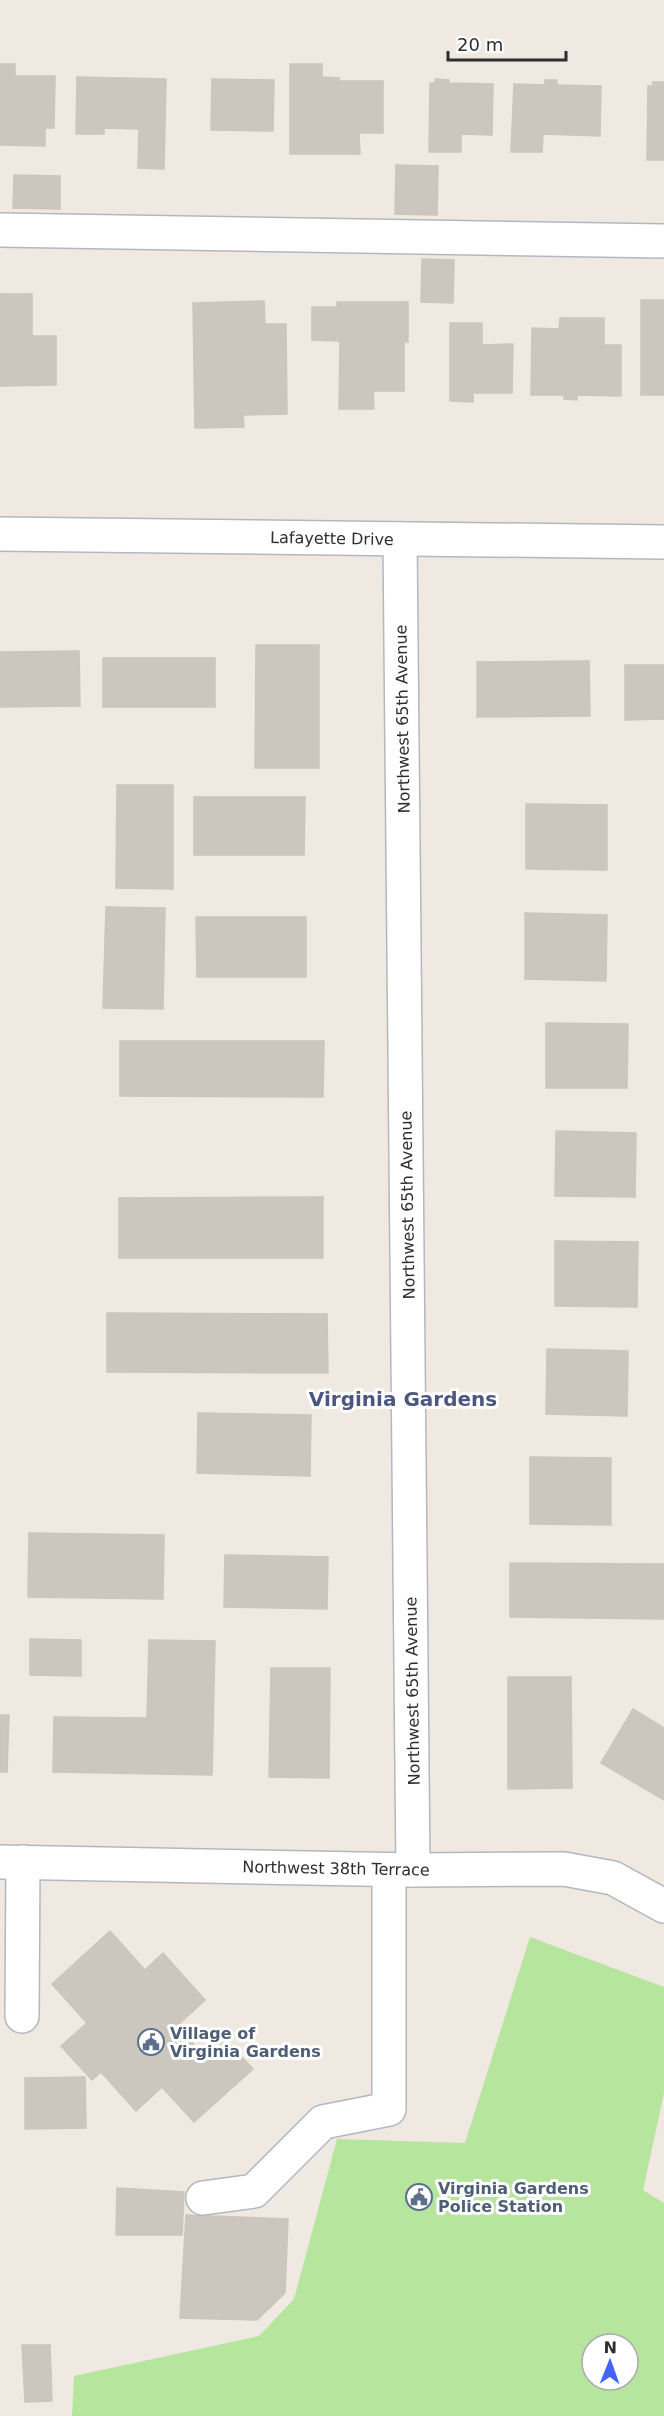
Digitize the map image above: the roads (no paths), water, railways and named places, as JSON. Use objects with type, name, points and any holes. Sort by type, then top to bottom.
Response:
[{"type":"street","points":[[0,230],[664,241]]},
{"type":"street","name":"Lafayette Drive","points":[[0,534],[664,542]]},
{"type":"street","name":"Northwest 65th Avenue","points":[[203,2198],[254,2191],[323,2122],[389,2109],[401,1870],[400,539]]},
{"type":"street","points":[[11,1862],[22,2016]]},
{"type":"street","name":"Northwest 38th Terrace","points":[[11,1862],[401,1870],[564,1869],[613,1878],[664,1906]]},
{"type":"place","name":"Village of Virginia Gardens","points":[[151,2042]]},
{"type":"place","name":"Virginia Gardens Police Station","points":[[419,2197]]},
{"type":"district","name":"Virginia Gardens","points":[[403,1399]]}]
